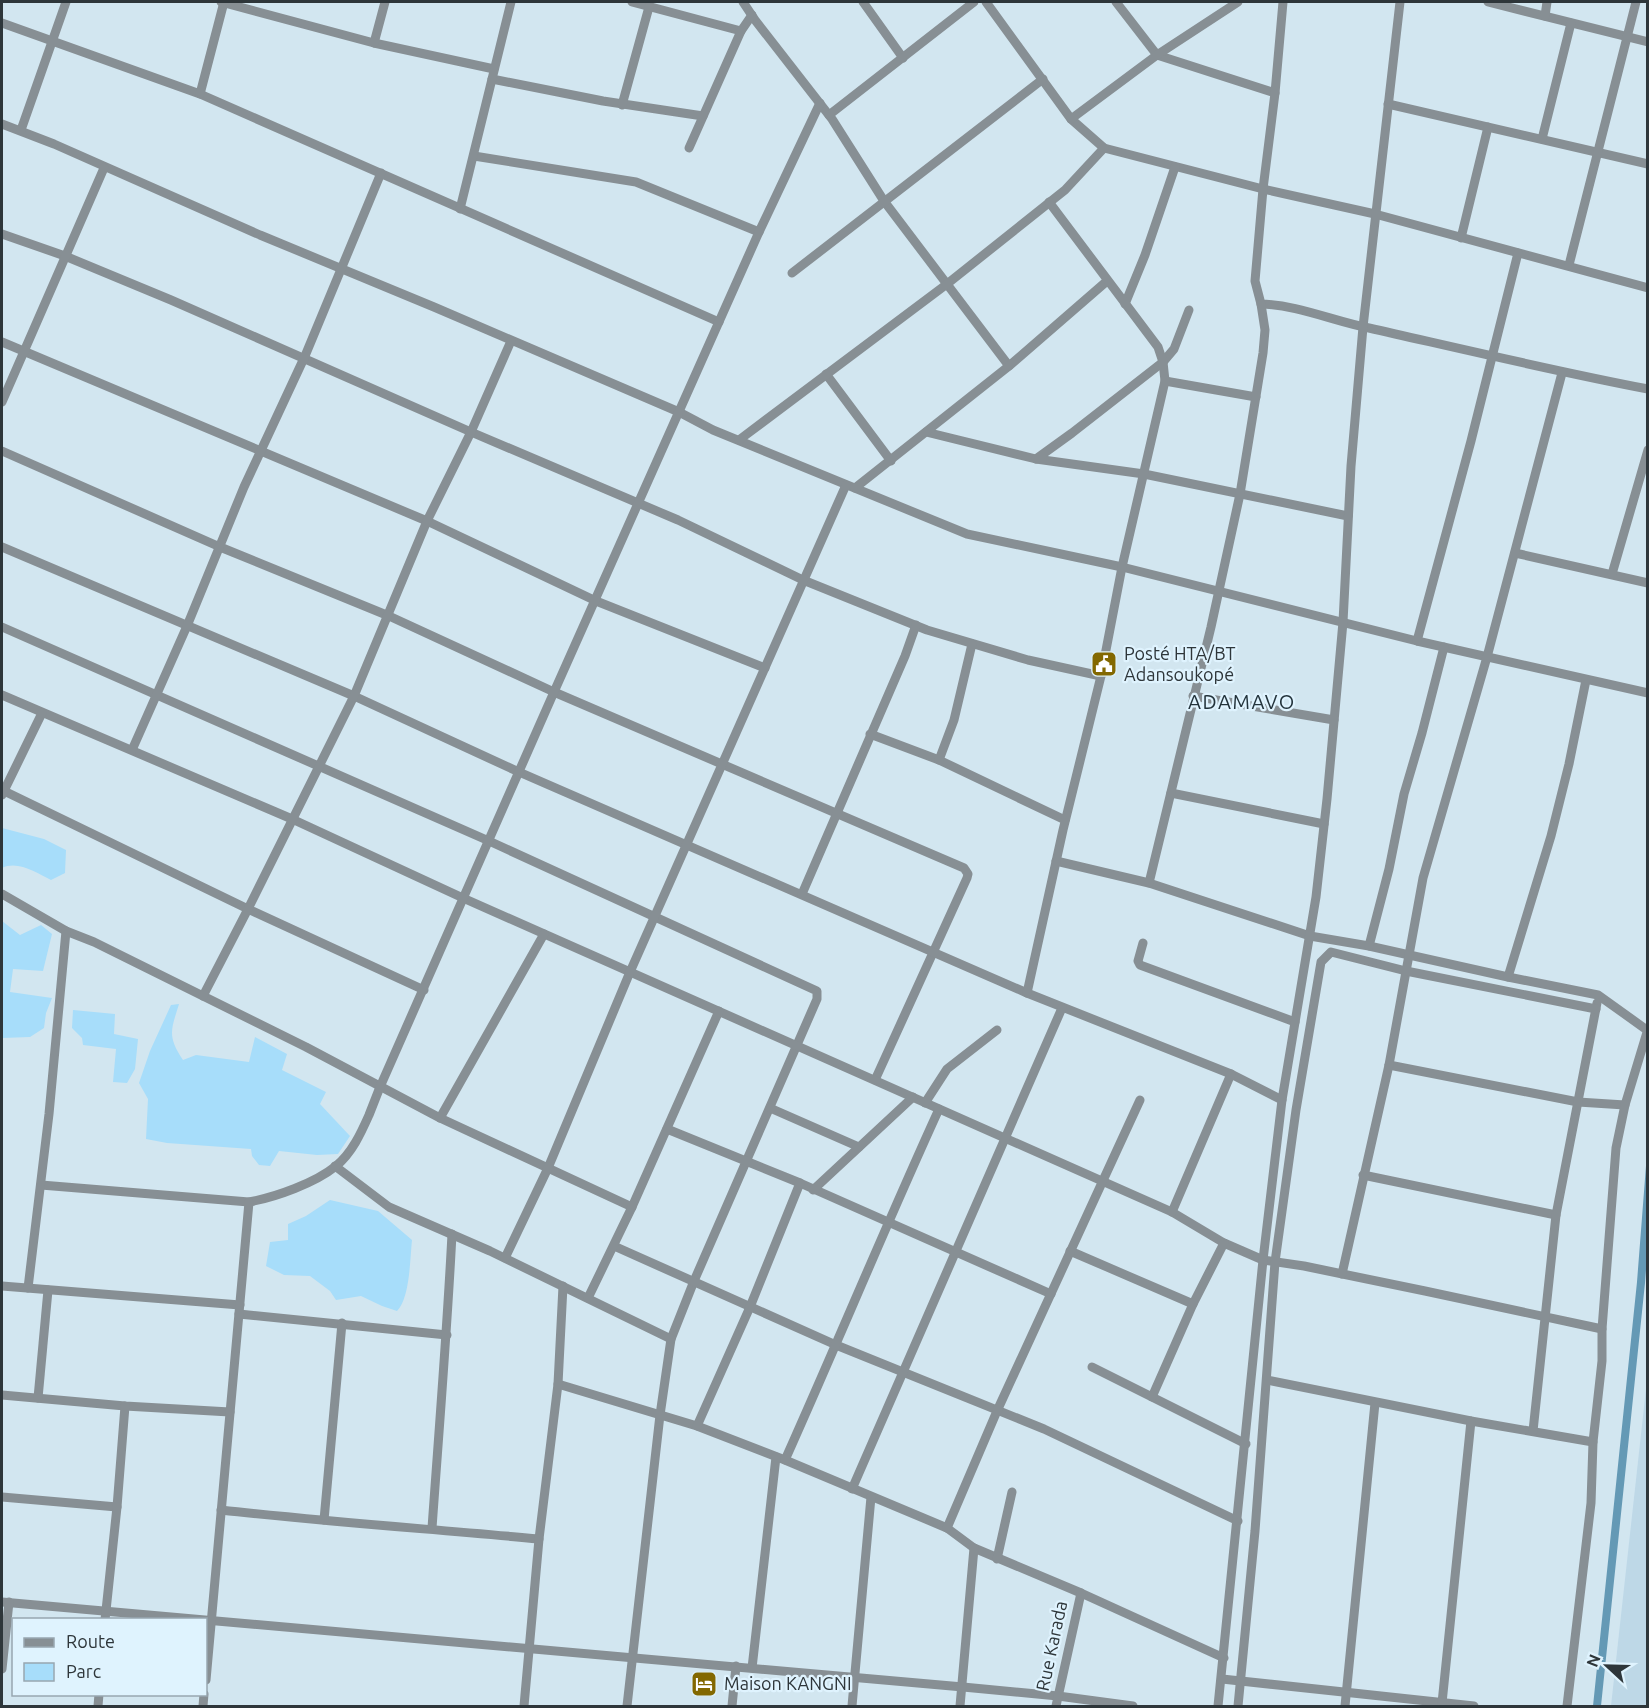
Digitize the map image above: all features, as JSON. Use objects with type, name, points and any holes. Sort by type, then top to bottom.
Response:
[{"type":"street","points":[[21,130],[66,2]]},
{"type":"street","points":[[200,94],[223,2],[374,43],[494,69]]},
{"type":"street","points":[[374,43],[385,2]]},
{"type":"street","points":[[460,209],[511,2]]},
{"type":"street","points":[[632,2],[741,31]]},
{"type":"street","points":[[743,2],[829,115],[884,201],[1008,366]]},
{"type":"street","points":[[862,2],[903,58]]},
{"type":"street","points":[[829,115],[974,2]]},
{"type":"street","points":[[986,2],[1071,120],[1104,148],[1263,189],[1375,214],[1647,288]]},
{"type":"street","points":[[1116,2],[1157,54],[1275,93]]},
{"type":"street","points":[[1071,120],[1157,54],[1238,2]]},
{"type":"street","points":[[1149,883],[1219,590],[1240,494],[1256,397],[1264,330],[1262,304],[1255,280],[1283,2]]},
{"type":"street","points":[[1218,1707],[1263,1260],[1282,1100],[1311,936],[1324,824],[1343,622],[1348,516],[1363,327],[1400,2]]},
{"type":"street","points":[[1488,2],[1647,42]]},
{"type":"street","points":[[1545,16],[1547,2]]},
{"type":"street","points":[[1569,266],[1636,2]]},
{"type":"street","points":[[622,105],[649,7]]},
{"type":"street","points":[[689,148],[741,31],[752,15]]},
{"type":"street","points":[[2,23],[200,94],[719,322]]},
{"type":"street","points":[[1542,139],[1571,23]]},
{"type":"street","points":[[492,79],[622,105],[703,116]]},
{"type":"street","points":[[792,273],[1042,79]]},
{"type":"street","points":[[41,1185],[249,1202],[285,1193],[336,1166],[358,1139],[759,232],[820,103]]},
{"type":"street","points":[[1388,104],[1647,164]]},
{"type":"street","points":[[2,124],[21,130],[104,168],[679,412],[739,440],[967,534],[1122,567],[1417,641],[1647,693]]},
{"type":"street","points":[[1461,238],[1488,127]]},
{"type":"street","points":[[739,440],[947,284],[1065,190],[1104,148]]},
{"type":"street","points":[[474,156],[636,182],[759,232]]},
{"type":"street","points":[[1125,304],[1175,167]]},
{"type":"street","points":[[2,402],[104,168]]},
{"type":"street","points":[[132,750],[187,626],[244,487],[304,359],[381,173]]},
{"type":"street","points":[[1027,993],[1065,820],[1101,676],[1122,567],[1165,381],[1158,348],[1049,202]]},
{"type":"street","points":[[2,234],[65,256],[304,359],[639,504],[804,580],[916,625],[972,644],[1028,660],[1101,676]]},
{"type":"street","points":[[1417,641],[1472,441],[1518,253]]},
{"type":"street","points":[[505,1258],[548,1168],[630,972],[804,580],[851,487],[891,460],[926,432],[1008,366],[1107,281]]},
{"type":"street","points":[[1262,304],[1279,305],[1562,373],[1647,389]]},
{"type":"street","points":[[1036,459],[1163,363],[1174,350],[1189,310]]},
{"type":"street","points":[[203,996],[354,696],[427,521],[471,432],[511,341]]},
{"type":"street","points":[[2,342],[427,521],[596,601],[765,669]]},
{"type":"street","points":[[1342,1274],[1389,1065],[1423,878],[1487,657],[1562,373]]},
{"type":"street","points":[[826,374],[891,460]]},
{"type":"street","points":[[1165,381],[1256,397]]},
{"type":"street","points":[[926,432],[1036,459],[1144,474],[1348,516]]},
{"type":"street","points":[[1612,574],[1647,450]]},
{"type":"street","points":[[2,451],[220,548],[389,616],[554,692],[967,871],[967,878],[935,953],[876,1080]]},
{"type":"street","points":[[2,547],[354,696],[519,772],[687,843],[1027,993],[1231,1074],[1282,1100]]},
{"type":"street","points":[[1515,553],[1647,583]]},
{"type":"street","points":[[802,894],[905,656],[916,625]]},
{"type":"street","points":[[2,627],[489,841],[816,991],[817,999],[798,1046],[694,1281],[671,1339],[660,1415],[627,1707]]},
{"type":"street","points":[[939,760],[954,720],[972,644]]},
{"type":"street","points":[[1369,946],[1389,869],[1404,794],[1444,647]]},
{"type":"street","points":[[1508,977],[1556,815],[1586,680]]},
{"type":"street","points":[[2,695],[292,819],[463,898],[1172,1212],[1224,1243],[1263,1260],[1342,1274],[1602,1329]]},
{"type":"street","points":[[1193,696],[1334,720]]},
{"type":"street","points":[[42,713],[2,792],[424,990]]},
{"type":"street","points":[[870,734],[939,760],[1065,820]]},
{"type":"street","points":[[1171,793],[1324,824]]},
{"type":"street","points":[[1056,861],[1149,883],[1311,936],[1369,946],[1598,995],[1647,1029],[1643,1065],[1625,1105],[1616,1148],[1589,1522],[1567,1707]]},
{"type":"street","points":[[2,894],[66,931],[94,942],[306,1047],[440,1118],[632,1207]]},
{"type":"street","points":[[28,1288],[41,1185],[66,931]]},
{"type":"street","points":[[440,1118],[544,934]]},
{"type":"street","points":[[1143,943],[1137,961],[1140,965],[1295,1022]]},
{"type":"street","points":[[1238,1707],[1268,1380],[1275,1262],[1296,1110],[1321,962],[1331,952],[1406,971],[1596,1009]]},
{"type":"street","points":[[1533,1431],[1556,1215],[1598,995]]},
{"type":"street","points":[[852,1489],[1062,1008]]},
{"type":"street","points":[[588,1298],[632,1207],[719,1011]]},
{"type":"street","points":[[925,1103],[948,1069],[997,1030]]},
{"type":"street","points":[[1389,1065],[1578,1102],[1625,1105]]},
{"type":"street","points":[[1172,1212],[1231,1074]]},
{"type":"street","points":[[813,1190],[913,1097]]},
{"type":"street","points":[[946,1528],[997,1411],[1140,1100]]},
{"type":"street","points":[[770,1108],[859,1147]]},
{"type":"street","points":[[752,1668],[781,1459],[836,1345],[939,1109]]},
{"type":"street","points":[[667,1129],[800,1183],[1051,1294]]},
{"type":"street","points":[[336,1166],[389,1207],[505,1258],[671,1339]]},
{"type":"street","points":[[1363,1175],[1556,1215]]},
{"type":"street","points":[[697,1426],[750,1307],[800,1183]]},
{"type":"street","points":[[207,1668],[249,1202]]},
{"type":"street","points":[[432,1528],[440,1397],[447,1335],[452,1234]]},
{"type":"street","points":[[1152,1397],[1193,1304],[1224,1243]]},
{"type":"street","points":[[614,1246],[836,1345],[1044,1429],[1238,1521]]},
{"type":"street","points":[[1070,1251],[1193,1304]]},
{"type":"street","points":[[2,1286],[240,1310],[447,1335]]},
{"type":"street","points":[[524,1707],[539,1539],[558,1384],[563,1286]]},
{"type":"street","points":[[38,1398],[48,1290]]},
{"type":"street","points":[[324,1520],[340,1368],[342,1323]]},
{"type":"street","points":[[1092,1367],[1246,1444]]},
{"type":"street","points":[[1268,1380],[1471,1421],[1593,1442]]},
{"type":"street","points":[[558,1384],[697,1426],[781,1459],[946,1528],[974,1548],[997,1559],[1081,1593],[1224,1658]]},
{"type":"street","points":[[2,1395],[125,1406],[230,1412]]},
{"type":"street","points":[[1345,1707],[1374,1402]]},
{"type":"street","points":[[105,1616],[125,1406]]},
{"type":"street","points":[[1442,1703],[1471,1421]]},
{"type":"street","points":[[997,1559],[1012,1492]]},
{"type":"street","points":[[2,1497],[117,1507]]},
{"type":"street","points":[[852,1707],[871,1497]]},
{"type":"street","points":[[221,1510],[295,1519],[432,1528],[539,1539]]},
{"type":"street","points":[[960,1707],[974,1548]]},
{"type":"street","name":"Rue Karada","points":[[1056,1707],[1081,1593]]},
{"type":"street","points":[[2,1669],[5,1602],[105,1616],[176,1618]]},
{"type":"street","points":[[207,1619],[1058,1696],[1133,1707]]},
{"type":"street","points":[[732,1707],[736,1666]]},
{"type":"street","points":[[1222,1679],[1474,1707]]},
{"type":"shaded area","points":[[1647,1153],[1648,1244],[1645,1283],[1601,1706],[1593,1706],[1637,1282]]},
{"type":"shaded area","points":[[1647,1380],[1647,1706],[1611,1706]]},
{"type":"green space","points":[[2,828],[44,839],[66,850],[65,873],[51,880],[21,866],[2,868]]},
{"type":"green space","points":[[2,921],[20,935],[41,925],[52,934],[43,971],[13,969],[10,992],[52,998],[46,1013],[44,1028],[30,1037],[2,1038]]},
{"type":"green space","points":[[179,1004],[172,1033],[174,1045],[183,1060],[196,1055],[249,1062],[255,1037],[287,1054],[282,1070],[326,1092],[320,1104],[350,1136],[338,1154],[317,1155],[279,1151],[270,1166],[259,1165],[252,1156],[251,1149],[167,1143],[146,1139],[148,1099],[139,1083],[150,1051],[171,1005]]},
{"type":"green space","points":[[73,1010],[115,1014],[114,1034],[138,1039],[135,1069],[127,1083],[113,1082],[116,1049],[83,1045],[82,1038],[72,1028]]},
{"type":"green space","points":[[330,1200],[378,1211],[412,1240],[407,1288],[397,1311],[361,1296],[336,1300],[330,1291],[310,1276],[284,1275],[266,1266],[270,1242],[288,1240],[288,1224],[306,1216]]},
{"type":"place","name":"Posté HTA/BT Adansoukopé","points":[[1104,664]]},
{"type":"place","name":"Maison KANGNI","points":[[704,1684]]},
{"type":"district","name":"ADAMAVO","points":[[1242,702]]}]
